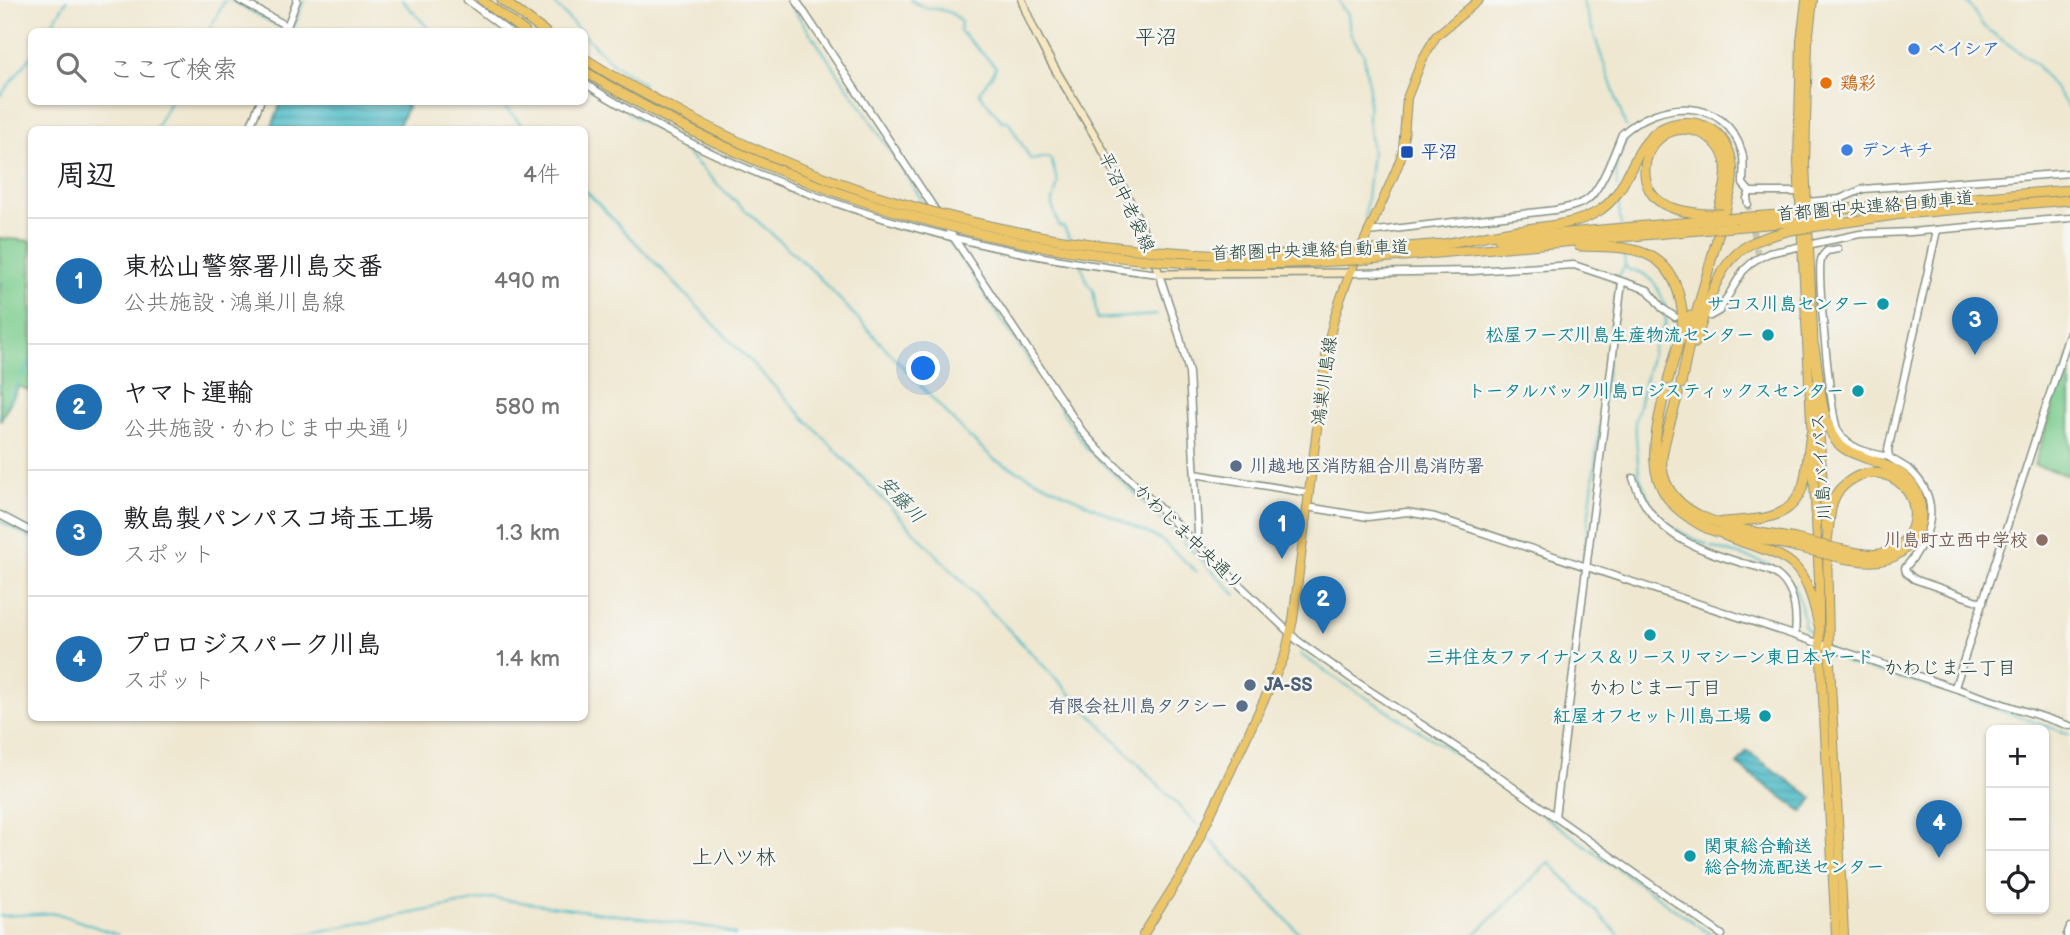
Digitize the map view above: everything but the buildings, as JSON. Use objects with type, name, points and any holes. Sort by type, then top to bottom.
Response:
[{"type":"highway","points":[[482,0],[520,28]]},
{"type":"highway","points":[[502,0],[540,28]]},
{"type":"highway","name":"首都圏中央連絡自動車道","points":[[588,60],[683,115],[777,159],[891,201],[962,220],[1048,238],[1163,252],[1370,255],[1439,245],[1621,233]]},
{"type":"highway","name":"首都圏中央連絡自動車道","points":[[588,73],[677,124],[773,169],[888,210],[962,230],[1079,252],[1189,263],[1259,264],[1564,243],[1702,222],[1790,218],[1869,207],[1901,209],[2070,200]]},
{"type":"highway","points":[[1439,245],[1576,220],[1597,212],[1616,195],[1646,142],[1659,130],[1681,122],[1698,123],[1714,131],[1726,144],[1733,172],[1731,189],[1693,325],[1685,370]]},
{"type":"highway","points":[[1678,345],[1688,324],[1699,284],[1725,186],[1727,168],[1725,158],[1713,140],[1696,130],[1670,132],[1660,138],[1649,153],[1644,174],[1648,186],[1655,198],[1663,204],[1702,222],[1735,219],[1790,218],[1901,209]]},
{"type":"highway","name":"首都圏中央連絡自動車道","points":[[1901,209],[2070,190]]},
{"type":"highway","points":[[1681,384],[1713,288],[1728,264],[1747,246],[1764,238],[1790,218]]},
{"type":"highway","points":[[1564,243],[1637,251],[1668,269],[1681,303],[1682,326],[1668,380]]},
{"type":"highway","points":[[1665,391],[1654,458],[1659,485],[1671,505],[1693,521],[1735,534],[1796,543],[1843,554],[1860,561],[1882,560],[1895,556],[1916,535],[1921,523],[1922,504],[1915,488],[1899,471],[1848,451],[1834,438],[1826,417],[1814,347]]},
{"type":"highway","points":[[1678,394],[1661,467],[1668,486],[1687,509],[1792,564],[1805,581],[1819,625]]},
{"type":"highway","points":[[1717,527],[1767,518],[1783,513],[1792,505],[1803,485],[1811,434]]},
{"type":"highway","points":[[1827,541],[1834,498],[1849,481],[1861,474],[1875,472],[1895,478],[1909,493],[1914,507],[1913,523],[1903,543],[1881,554],[1843,554]]},
{"type":"main road","name":"平沼中老袋線","points":[[1021,0],[1041,43],[1131,202],[1159,274],[1351,273]]},
{"type":"main road","name":"鴻巣川島線","points":[[1143,935],[1190,858],[1285,655],[1329,337],[1351,273],[1400,160],[1407,98],[1422,60],[1436,36],[1479,0]]},
{"type":"main road","name":"川島バイパス","points":[[1805,0],[1801,41],[1798,162],[1827,541],[1825,644],[1836,935]]},
{"type":"main road","name":"川島バイパス","points":[[1813,0],[1808,59],[1805,164],[1811,434],[1819,625],[1825,644],[1844,935]]},
{"type":"street","points":[[239,0],[284,28]]},
{"type":"street","points":[[286,28],[297,0]]},
{"type":"street","points":[[467,0],[504,28]]},
{"type":"street","name":"かわじま中央通り","points":[[796,0],[1082,431],[1100,451],[1290,634],[1324,660],[1453,745],[1722,935]]},
{"type":"street","points":[[588,85],[676,136],[762,177],[849,209],[957,239],[1048,257],[1159,274],[1189,373],[1198,533],[1195,543]]},
{"type":"street","points":[[251,126],[259,105]]},
{"type":"street","points":[[1368,232],[1578,205],[1591,197],[1596,190],[1622,134],[1652,116],[1676,108],[1695,109],[1711,114],[1733,133],[1742,154],[1743,184],[1750,192],[1800,192]]},
{"type":"street","points":[[1807,202],[1840,199],[1863,189],[2070,173]]},
{"type":"street","points":[[1748,204],[1750,192]]},
{"type":"street","points":[[1710,316],[1719,311],[1744,271],[1759,256],[1769,253],[1860,233],[1937,230],[2070,218]]},
{"type":"street","points":[[1889,457],[1888,450],[1937,230]]},
{"type":"street","points":[[1838,249],[1827,251],[1820,261],[1824,330],[1835,424],[1846,442],[1889,457],[1911,471],[1924,487],[1930,507],[1927,533],[1922,545],[1905,568],[1906,572],[1914,579],[1983,603]]},
{"type":"street","points":[[1351,273],[1472,271],[1574,265],[1648,290],[1664,311],[1675,317]]},
{"type":"street","points":[[1555,817],[1587,567],[1619,281]]},
{"type":"street","points":[[1955,687],[2070,332]]},
{"type":"street","points":[[1195,474],[1309,493]]},
{"type":"street","points":[[1633,478],[1646,508],[1666,530],[1693,546],[1780,577],[1796,609],[1795,635]]},
{"type":"street","points":[[1307,507],[1367,517],[1420,513],[2070,726]]},
{"type":"street","points":[[0,515],[28,530]]},
{"type":"street","points":[[2067,935],[2070,927]]},
{"type":"green space","points":[[0,238],[28,241],[28,390],[19,386],[0,421]]},
{"type":"green space","points":[[2070,355],[2070,476],[2034,465]]},
{"type":"water","points":[[280,105],[408,106],[398,126],[272,126]]},
{"type":"water","points":[[1747,751],[1813,798],[1803,812],[1737,765]]},
{"type":"waterway","points":[[50,28],[67,0]]},
{"type":"waterway","points":[[210,28],[225,0]]},
{"type":"waterway","points":[[230,0],[282,28]]},
{"type":"waterway","points":[[294,28],[304,0]]},
{"type":"waterway","name":"安藤川","points":[[402,0],[428,28]]},
{"type":"waterway","points":[[551,0],[577,28]]},
{"type":"waterway","points":[[787,0],[861,106],[925,205]]},
{"type":"waterway","points":[[911,0],[924,7],[954,15],[961,22],[960,31],[996,67],[979,93],[1002,121],[1008,121],[1031,160],[1048,157],[1051,160],[1058,183],[1052,205],[1059,226],[1064,227],[1069,238]]},
{"type":"waterway","points":[[1339,0],[1348,14],[1350,33],[1364,55],[1369,89],[1368,120],[1372,152],[1365,217]]},
{"type":"waterway","points":[[1582,0],[1626,127]]},
{"type":"waterway","points":[[1966,0],[1984,27],[2036,64],[2070,109]]},
{"type":"waterway","points":[[588,39],[612,63],[643,83],[641,86]]},
{"type":"waterway","points":[[0,96],[28,60]]},
{"type":"waterway","points":[[157,126],[168,105]]},
{"type":"waterway","points":[[256,126],[264,105]]},
{"type":"waterway","name":"安藤川","points":[[503,105],[523,126]]},
{"type":"waterway","points":[[627,112],[675,141],[722,189],[815,273],[966,434],[995,460],[1160,539],[1197,572]]},
{"type":"waterway","points":[[1617,187],[1616,161],[1628,132]]},
{"type":"waterway","name":"安藤川","points":[[588,193],[1199,827]]},
{"type":"waterway","points":[[1618,199],[1621,225]]},
{"type":"waterway","points":[[947,239],[1087,449],[1134,492],[1236,595]]},
{"type":"waterway","points":[[1583,563],[1618,277],[1625,266],[1623,251]]},
{"type":"waterway","points":[[1081,265],[1089,286],[1093,289],[1097,319],[1157,315]]},
{"type":"waterway","points":[[1626,267],[1652,280],[1665,307]]},
{"type":"waterway","points":[[1665,312],[1666,322],[1653,348],[1635,422],[1639,476],[1651,504],[1661,518],[1676,530],[1707,545]]},
{"type":"waterway","points":[[22,376],[28,365]]},
{"type":"waterway","points":[[5,407],[18,383]]},
{"type":"waterway","points":[[0,521],[28,536]]},
{"type":"waterway","points":[[1712,547],[1763,562],[1786,576],[1795,588],[1804,626],[1817,637]]},
{"type":"waterway","points":[[1569,678],[1582,569]]},
{"type":"waterway","points":[[1832,650],[1847,663],[1940,690],[2070,734]]},
{"type":"waterway","points":[[1300,654],[1461,757],[1711,935]]},
{"type":"waterway","name":"安藤川","points":[[1206,835],[1301,935]]},
{"type":"waterway","points":[[1474,935],[1549,862],[1619,935]]},
{"type":"waterway","points":[[300,935],[490,898],[715,928],[735,935]]},
{"type":"waterway","points":[[0,916],[56,913],[118,935]]},
{"type":"tunnel","points":[[1748,204],[1758,255]]},
{"type":"place","name":"ベイシア","points":[[1914,49]]},
{"type":"place","name":"鶏彩","points":[[1826,83]]},
{"type":"place","name":"デンキチ","points":[[1847,150]]},
{"type":"place","name":"平沼","points":[[1407,152]]},
{"type":"place","name":"サコス川島センター","points":[[1883,304]]},
{"type":"place","name":"松屋フーズ川島生産物流センター","points":[[1768,335]]},
{"type":"place","name":"敷島製パンパスコ埼玉工場","points":[[1975,355]]},
{"type":"place","name":"トータルバック川島ロジスティックスセンター","points":[[1858,391]]},
{"type":"place","name":"川越地区消防組合川島消防署","points":[[1236,466]]},
{"type":"place","name":"川島町立西中学校","points":[[2042,540]]},
{"type":"place","name":"東松山警察署川島交番","points":[[1282,559]]},
{"type":"place","name":"ヤマト運輸","points":[[1323,634]]},
{"type":"place","name":"三井住友ファイナンス＆リースリマシーン東日本ヤード","points":[[1650,635]]},
{"type":"place","name":"JA-SS","points":[[1250,685]]},
{"type":"place","name":"有限会社川島タクシー","points":[[1242,706]]},
{"type":"place","name":"紅屋オフセット川島工場","points":[[1765,716]]},
{"type":"place","name":"関東総合輸送 総合物流配送センター","points":[[1690,856]]},
{"type":"place","name":"プロロジスパーク川島","points":[[1939,858]]},
{"type":"district","name":"平沼","points":[[1156,37]]},
{"type":"district","name":"かわじま二丁目","points":[[1950,667]]},
{"type":"district","name":"かわじま一丁目","points":[[1655,687]]},
{"type":"district","name":"上八ツ林","points":[[734,857]]}]
